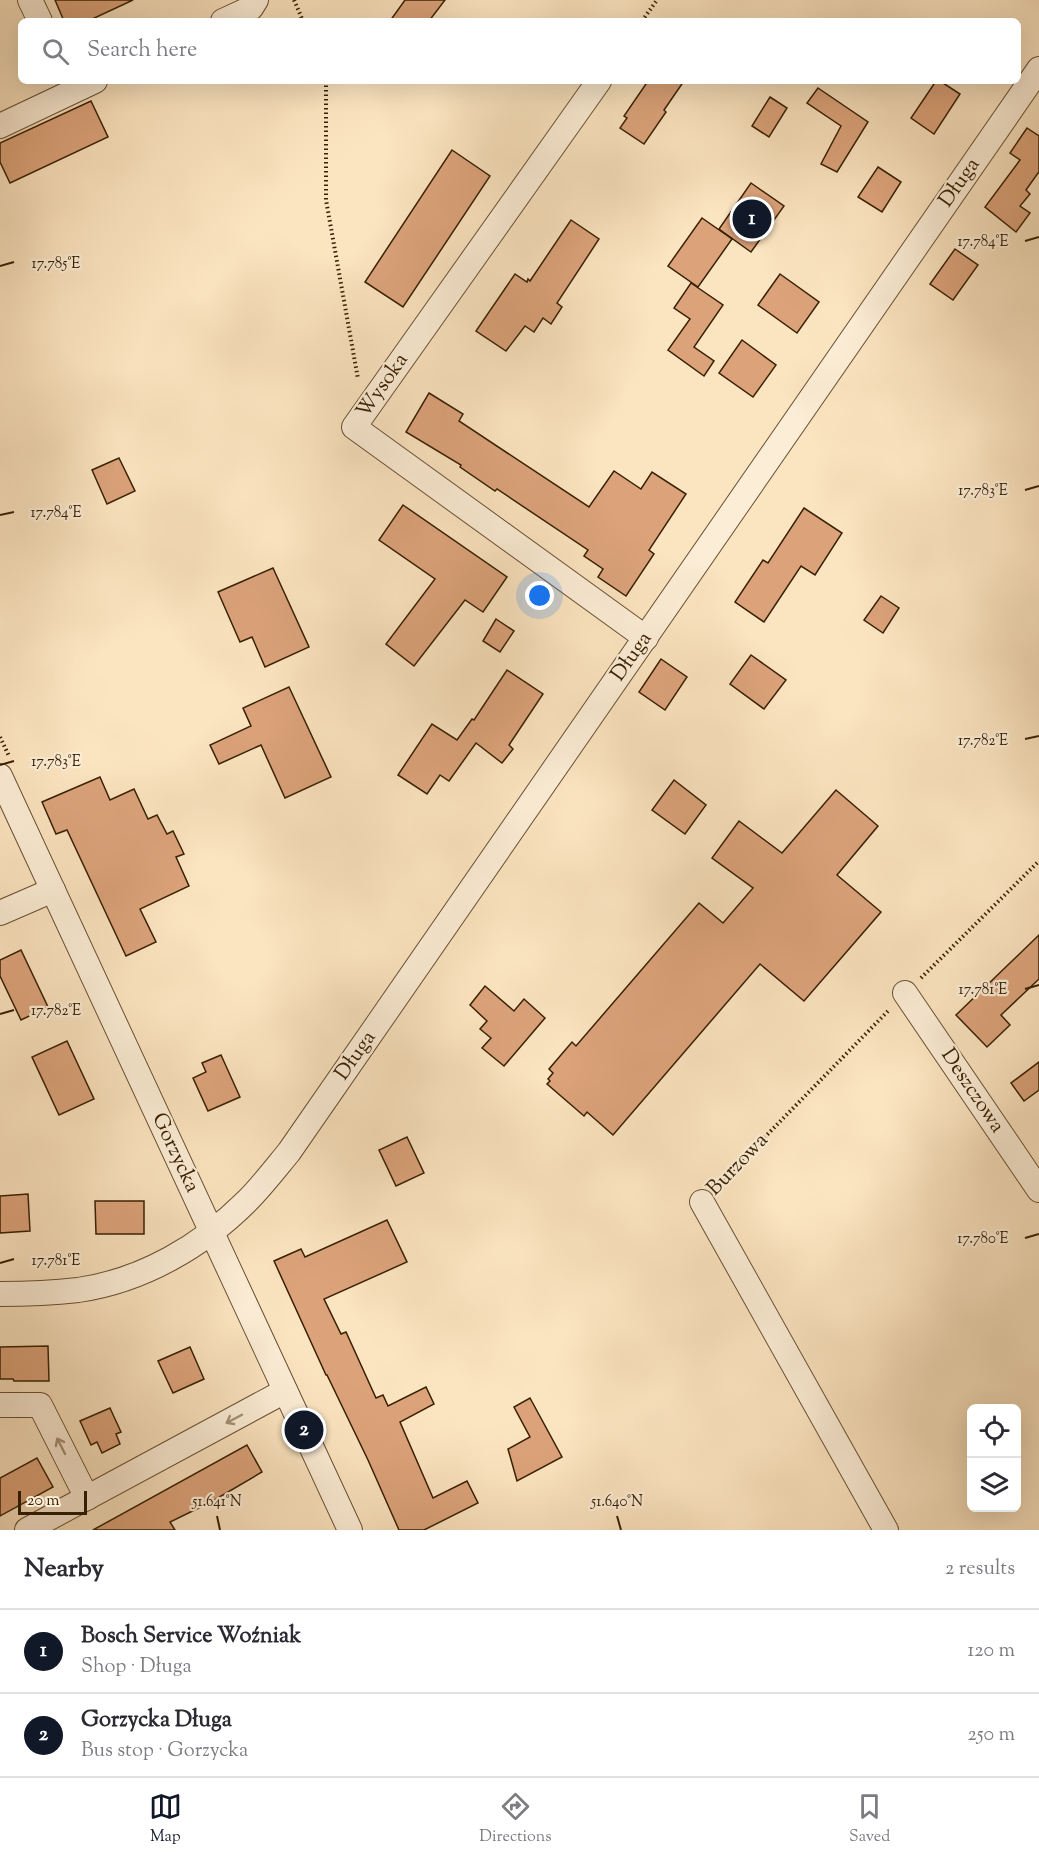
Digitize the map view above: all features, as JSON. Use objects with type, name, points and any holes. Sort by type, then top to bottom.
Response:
[{"type":"street","points":[[30,0],[39,18]]},
{"type":"street","points":[[229,18],[251,8],[256,0]]},
{"type":"street","name":"Długa","points":[[0,1294],[81,1289],[113,1281],[160,1263],[212,1232],[246,1202],[289,1152],[1039,69]]},
{"type":"street","points":[[0,126],[35,111],[79,84]]},
{"type":"street","name":"Wysoka","points":[[597,84],[354,427],[646,638]]},
{"type":"street","name":"Gorzycka","points":[[0,777],[350,1530]]},
{"type":"street","points":[[0,913],[52,890]]},
{"type":"street","name":"Deszczowa","points":[[905,993],[1039,1190]]},
{"type":"street","name":"Burzowa","points":[[702,1202],[886,1530]]},
{"type":"street","points":[[27,1530],[285,1391]]},
{"type":"street","points":[[0,1405],[40,1405],[87,1498]]},
{"type":"path","points":[[294,0],[302,18]]},
{"type":"path","points":[[644,18],[657,0]]},
{"type":"path","points":[[326,84],[326,200],[364,412]]},
{"type":"path","name":"Burzowa","points":[[702,1202],[905,993],[1039,861]]},
{"type":"building","points":[[55,0],[133,0],[94,18],[63,18]]},
{"type":"building","points":[[405,0],[445,0],[431,18],[392,18]]},
{"type":"building","points":[[646,84],[682,84],[644,144],[620,128],[627,118],[624,116]]},
{"type":"building","points":[[934,84],[945,84],[960,94],[934,134],[911,118]]},
{"type":"building","points":[[818,88],[868,122],[837,172],[821,164],[841,126],[807,103]]},
{"type":"building","points":[[770,97],[787,108],[769,137],[752,126]]},
{"type":"building","points":[[91,101],[108,137],[10,183],[0,162],[0,143]]},
{"type":"building","points":[[1027,128],[1039,136],[1039,173],[1026,190],[1030,194],[1020,206],[1030,213],[1016,232],[985,207],[1020,160],[1010,153]]},
{"type":"building","points":[[452,150],[490,176],[403,307],[365,282]]},
{"type":"building","points":[[878,167],[901,182],[882,212],[858,197]]},
{"type":"building","points":[[751,183],[784,206],[751,252],[719,229]]},
{"type":"building","points":[[702,218],[732,239],[698,287],[668,266]]},
{"type":"building","points":[[571,220],[599,239],[557,303],[562,307],[551,324],[543,318],[534,332],[525,326],[506,351],[476,331],[515,274],[527,282],[528,279],[530,281]]},
{"type":"building","points":[[955,249],[978,265],[953,300],[930,284]]},
{"type":"building","points":[[780,274],[819,302],[797,333],[758,305]]},
{"type":"building","points":[[691,283],[723,305],[694,347],[714,361],[704,376],[668,350],[690,319],[674,308]]},
{"type":"building","points":[[742,340],[776,365],[753,397],[719,373]]},
{"type":"building","points":[[429,393],[463,414],[459,421],[589,507],[614,471],[641,489],[652,472],[686,494],[649,550],[654,554],[626,596],[598,577],[603,569],[584,556],[588,550],[497,489],[495,491],[460,467],[461,465],[406,432]]},
{"type":"building","points":[[119,458],[135,491],[107,504],[92,470]]},
{"type":"building","points":[[403,505],[507,577],[483,612],[465,600],[414,666],[386,644],[435,579],[379,540]]},
{"type":"building","points":[[804,508],[842,533],[815,575],[801,566],[764,622],[735,602],[763,560],[768,563]]},
{"type":"building","points":[[273,568],[309,647],[265,667],[252,637],[240,642],[218,592]]},
{"type":"building","points":[[881,596],[899,608],[883,633],[864,620]]},
{"type":"building","points":[[496,619],[514,631],[500,652],[483,641]]},
{"type":"building","points":[[751,655],[786,680],[764,709],[730,684]]},
{"type":"building","points":[[661,659],[687,677],[665,710],[639,692]]},
{"type":"building","points":[[507,670],[543,694],[509,745],[513,749],[502,763],[476,743],[449,781],[440,775],[427,794],[398,775],[432,724],[457,740],[472,719],[474,720]]},
{"type":"building","points":[[289,687],[331,777],[285,798],[261,745],[219,764],[210,745],[251,726],[243,708]]},
{"type":"building","points":[[100,777],[110,800],[134,789],[148,819],[157,815],[167,834],[173,831],[184,854],[176,857],[189,886],[140,909],[156,942],[126,956],[67,830],[56,834],[42,802]]},
{"type":"building","points":[[674,780],[706,805],[685,834],[652,810]]},
{"type":"building","points":[[836,790],[878,826],[837,875],[881,912],[804,1001],[760,964],[613,1135],[587,1112],[584,1116],[547,1084],[553,1073],[549,1069],[572,1042],[576,1046],[699,903],[723,923],[753,888],[712,858],[739,821],[782,853]]},
{"type":"building","points":[[1039,935],[1039,979],[1001,1015],[1010,1025],[987,1047],[956,1015]]},
{"type":"building","points":[[21,950],[48,1007],[21,1020],[0,976],[0,960]]},
{"type":"building","points":[[485,986],[514,1011],[524,999],[545,1018],[504,1066],[482,1048],[491,1038],[480,1029],[487,1021],[470,1005]]},
{"type":"building","points":[[67,1041],[94,1099],[59,1115],[32,1057]]},
{"type":"building","points":[[221,1055],[240,1097],[208,1111],[193,1078],[206,1072],[202,1063]]},
{"type":"building","points":[[1039,1062],[1039,1090],[1024,1101],[1011,1083]]},
{"type":"building","points":[[407,1137],[424,1173],[396,1186],[379,1150]]},
{"type":"building","points":[[28,1194],[30,1231],[0,1233],[0,1196]]},
{"type":"building","points":[[95,1201],[144,1201],[144,1234],[96,1234]]},
{"type":"building","points":[[387,1220],[407,1262],[324,1299],[341,1334],[346,1332],[376,1398],[383,1395],[388,1406],[426,1387],[434,1404],[400,1422],[433,1498],[467,1481],[478,1503],[424,1530],[399,1530],[274,1261],[301,1249],[305,1257]]},
{"type":"building","points":[[48,1346],[49,1381],[0,1379],[0,1347]]},
{"type":"building","points":[[190,1347],[204,1379],[173,1393],[158,1361]]},
{"type":"building","points":[[530,1398],[562,1457],[517,1481],[508,1449],[530,1437],[514,1407]]},
{"type":"building","points":[[110,1408],[121,1432],[116,1434],[120,1444],[102,1453],[97,1442],[91,1445],[80,1421]]},
{"type":"building","points":[[247,1445],[262,1472],[211,1502],[170,1522],[175,1530],[93,1530]]},
{"type":"building","points":[[37,1458],[53,1487],[0,1516],[0,1478]]},
{"type":"place","name":"Bosch Service Woźniak","points":[[752,219]]},
{"type":"place","name":"Gorzycka Długa","points":[[304,1430]]}]
